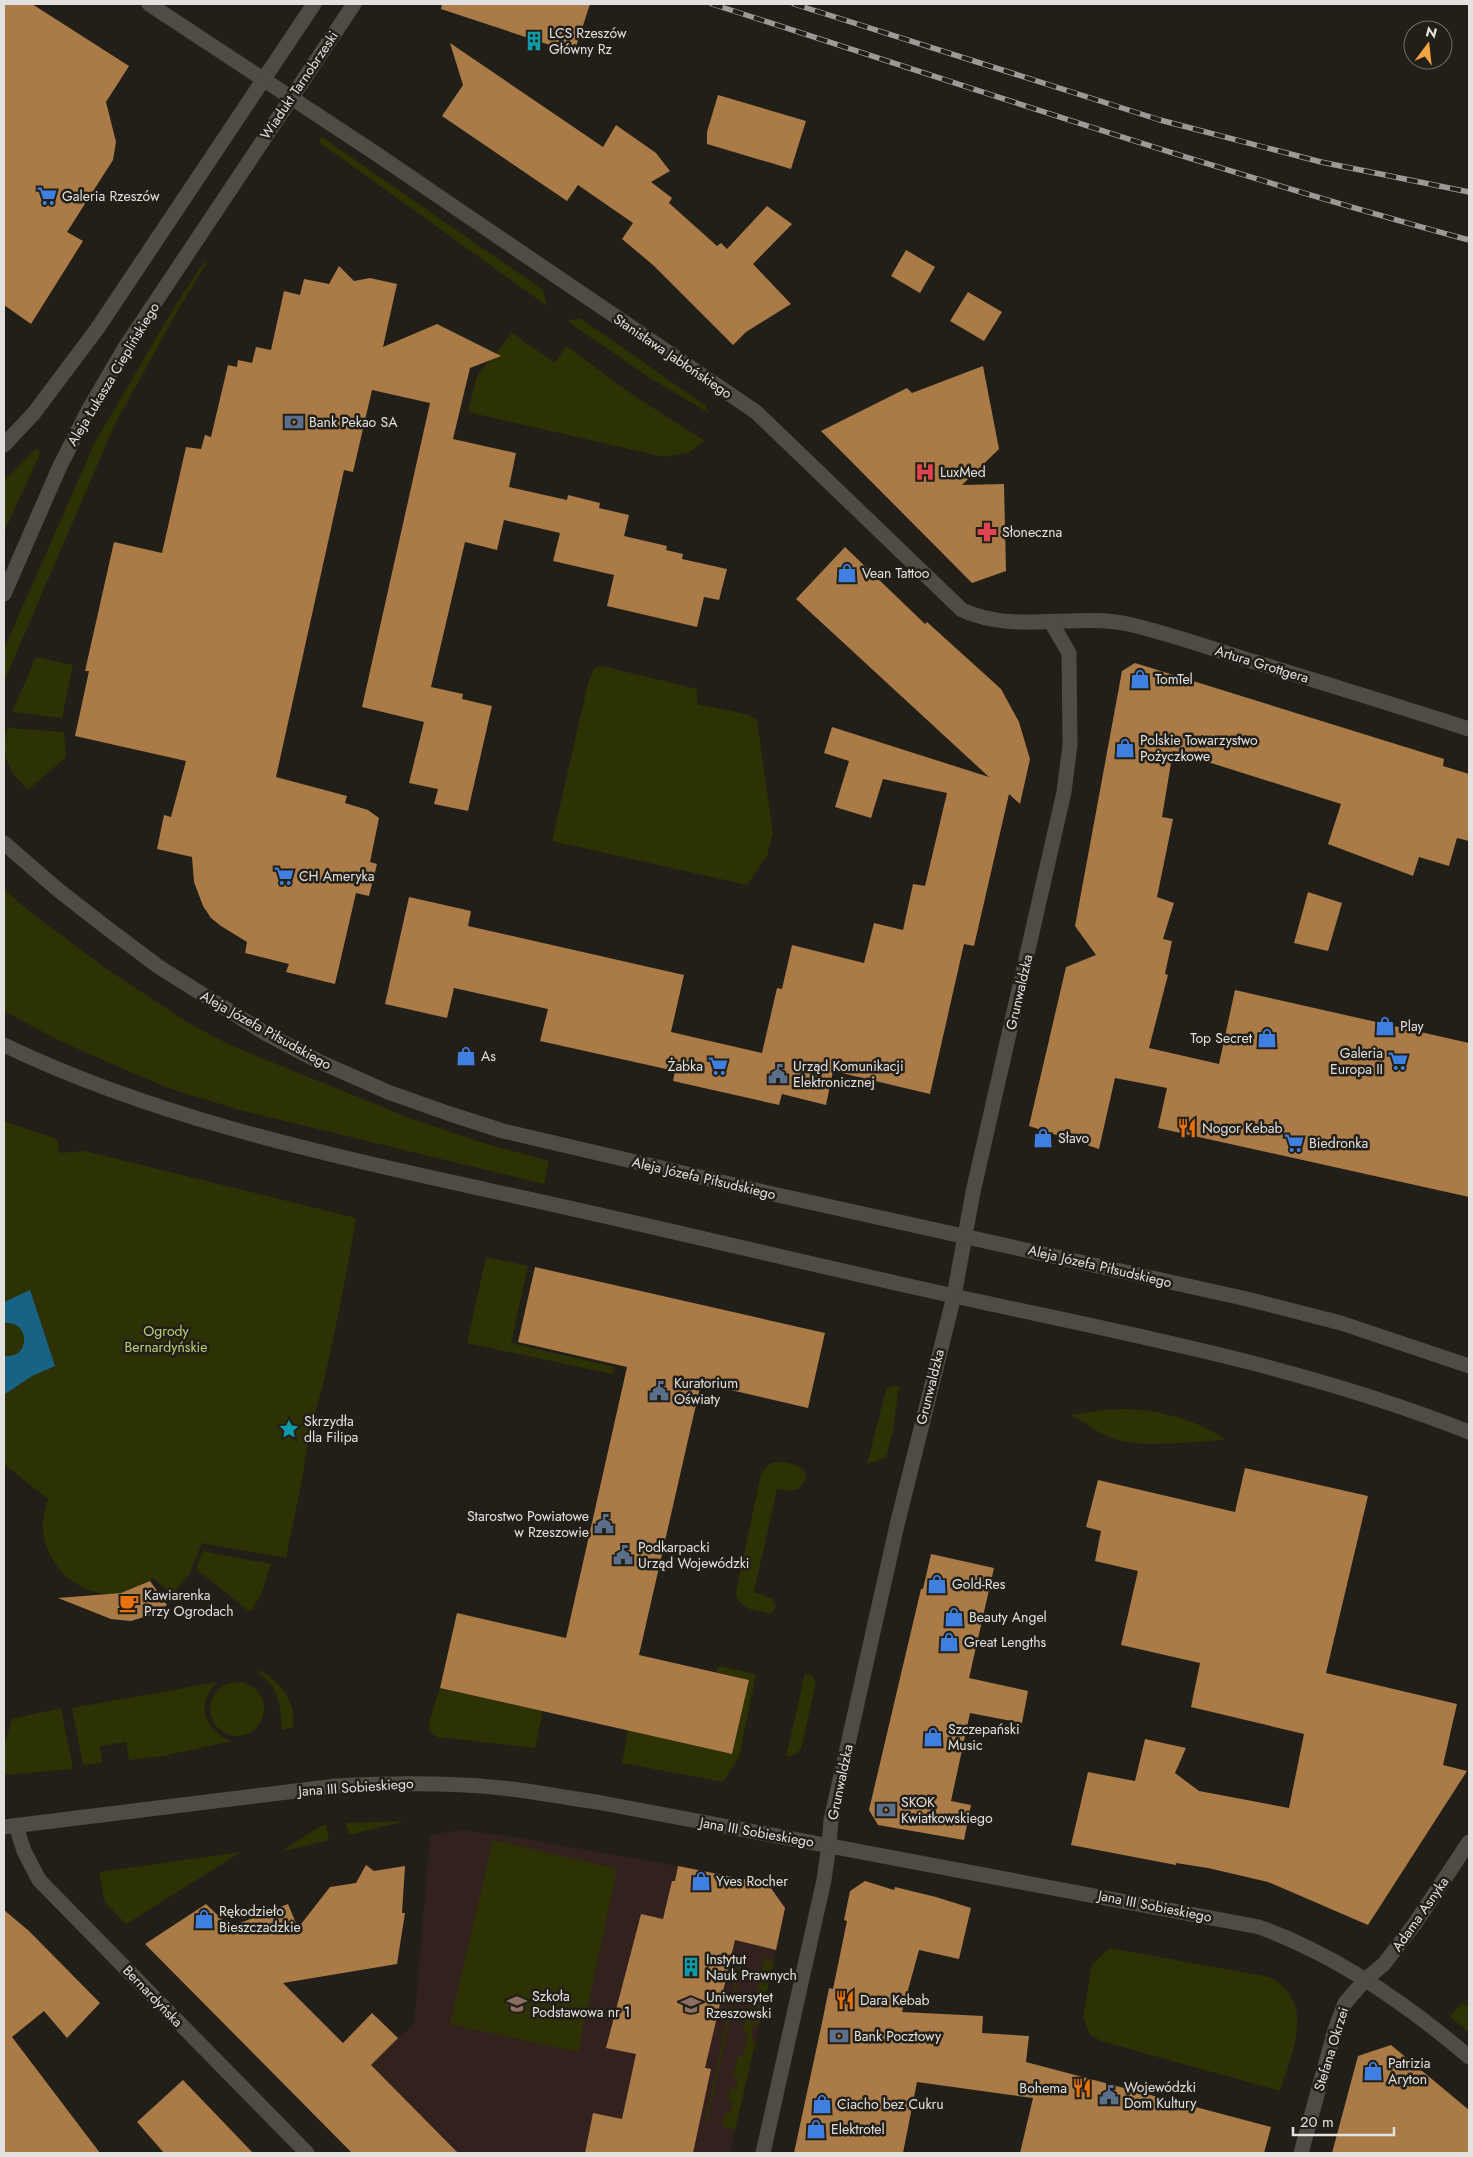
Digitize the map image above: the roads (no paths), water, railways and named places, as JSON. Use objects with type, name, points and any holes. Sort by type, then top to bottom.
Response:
[{"type":"street","name":"Stanisława Jabłońskiego","points":[[149,4],[278,88],[756,412],[962,610],[979,618],[1023,622],[1051,622]]},
{"type":"street","points":[[4,445],[34,413],[97,328],[314,4]]},
{"type":"street","name":"Wiadukt Tarnobrzeski","points":[[245,166],[354,4]]},
{"type":"street","name":"Aleja Łukasza Cieplińskiego","points":[[4,594],[60,466],[89,410],[124,349],[245,166]]},
{"type":"street","name":"Artura Grottgera","points":[[1051,622],[1106,621],[1147,629],[1469,729]]},
{"type":"street","name":"Grunwaldzka","points":[[763,2153],[824,1880],[831,1820],[863,1669],[909,1472],[954,1296],[974,1192],[1065,782],[1070,745],[1069,653],[1051,622]]},
{"type":"street","name":"Aleja Józefa Piłsudskiego","points":[[4,843],[107,928],[173,976],[265,1033],[318,1062],[388,1092],[503,1131],[1246,1299],[1332,1321],[1469,1366]]},
{"type":"street","points":[[4,1045],[110,1091],[230,1129],[324,1153],[1279,1368],[1369,1395],[1469,1432]]},
{"type":"street","name":"Jana III Sobieskiego","points":[[10,1827],[336,1786],[386,1783],[502,1788],[588,1801],[1259,1927],[1312,1950],[1365,1980],[1427,2021],[1469,2057]]},
{"type":"street","name":"Bernardyńska","points":[[10,1827],[39,1880],[307,2153]]},
{"type":"street","name":"Adama Asnyka","points":[[1365,1980],[1384,1964],[1414,1925],[1469,1842]]},
{"type":"street","name":"Stefana Okrzei","points":[[1301,2153],[1335,2030],[1345,2003],[1365,1980]]},
{"type":"water","points":[[30,1290],[55,1366],[32,1376],[5,1394],[4,1356],[13,1356],[19,1352],[23,1347],[24,1340],[23,1333],[19,1327],[4,1323],[4,1302]]},
{"type":"railway","points":[[712,4],[1184,156],[1469,240]]},
{"type":"railway","points":[[794,4],[1160,120],[1321,162],[1469,192]]},
{"type":"place","name":"LCS Rzeszów Główny Rz","points":[[534,41]]},
{"type":"place","name":"Galeria Rzeszów","points":[[47,196]]},
{"type":"place","name":"Bank Pekao SA","points":[[294,422]]},
{"type":"place","name":"LuxMed","points":[[925,472]]},
{"type":"place","name":"Słoneczna","points":[[987,532]]},
{"type":"place","name":"Vean Tattoo","points":[[847,573]]},
{"type":"place","name":"TomTel","points":[[1140,679]]},
{"type":"place","name":"Polskie Towarzystwo Pożyczkowe","points":[[1125,748]]},
{"type":"place","name":"CH Ameryka","points":[[284,876]]},
{"type":"place","name":"Play","points":[[1385,1026]]},
{"type":"place","name":"Top Secret","points":[[1267,1038]]},
{"type":"place","name":"As","points":[[466,1056]]},
{"type":"place","name":"Galeria Europa II","points":[[1398,1061]]},
{"type":"place","name":"Żabka","points":[[718,1066]]},
{"type":"place","name":"Urząd Komunikacji Elektronicznej","points":[[778,1074]]},
{"type":"place","name":"Nogor Kebab","points":[[1187,1128]]},
{"type":"place","name":"Słavo","points":[[1043,1138]]},
{"type":"place","name":"Biedronka","points":[[1294,1143]]},
{"type":"place","name":"Kuratorium Oświaty","points":[[659,1391]]},
{"type":"place","name":"Skrzydła dla Filipa","points":[[289,1429]]},
{"type":"place","name":"Starostwo Powiatowe w Rzeszowie","points":[[604,1524]]},
{"type":"place","name":"Podkarpacki Urząd Wojewódzki","points":[[623,1555]]},
{"type":"place","name":"Gold-Res","points":[[937,1584]]},
{"type":"place","name":"Kawiarenka Przy Ogrodach","points":[[129,1603]]},
{"type":"place","name":"Beauty Angel","points":[[954,1617]]},
{"type":"place","name":"Great Lengths","points":[[949,1642]]},
{"type":"place","name":"Szczepański Music","points":[[933,1737]]},
{"type":"place","name":"SKOK Kwiatkowskiego","points":[[886,1810]]},
{"type":"place","name":"Yves Rocher","points":[[701,1881]]},
{"type":"place","name":"Rękodzieło Bieszczadzkie","points":[[204,1919]]},
{"type":"place","name":"Instytut Nauk Prawnych","points":[[691,1967]]},
{"type":"place","name":"Dara Kebab","points":[[845,2000]]},
{"type":"place","name":"Szkoła Podstawowa nr 1","points":[[517,2004]]},
{"type":"place","name":"Uniwersytet Rzeszowski","points":[[691,2005]]},
{"type":"place","name":"Bank Pocztowy","points":[[839,2036]]},
{"type":"place","name":"Patrizia Aryton","points":[[1373,2071]]},
{"type":"place","name":"Bohema","points":[[1082,2088]]},
{"type":"place","name":"Wojewódzki Dom Kultury","points":[[1109,2095]]},
{"type":"place","name":"Ciacho bez Cukru","points":[[822,2104]]},
{"type":"place","name":"Elektrotel","points":[[816,2129]]},
{"type":"park label","name":"Ogrody Bernardyńskie","points":[[166,1339]]}]
